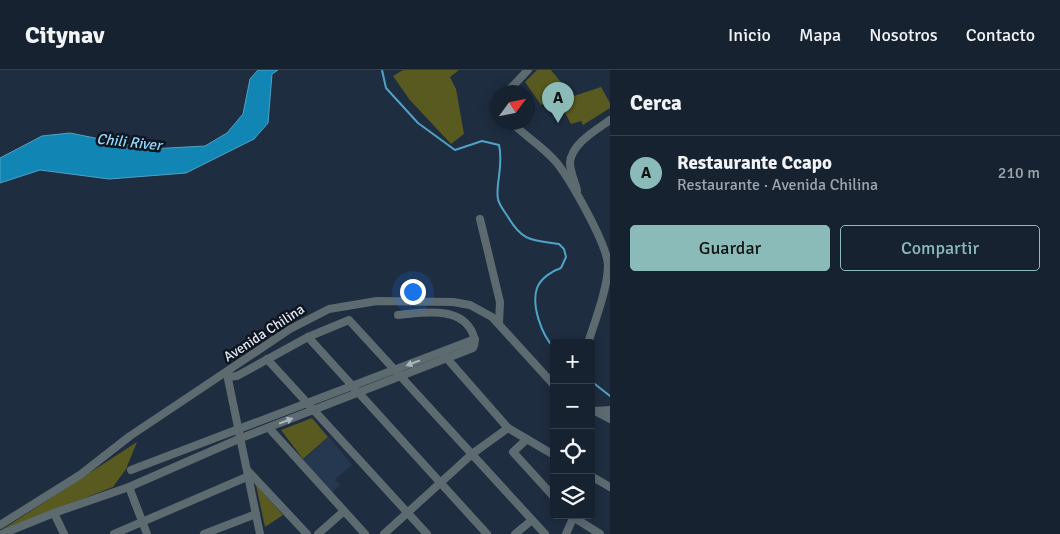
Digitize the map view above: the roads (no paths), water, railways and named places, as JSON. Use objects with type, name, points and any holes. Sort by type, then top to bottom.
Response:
[{"type":"street","points":[[514,85],[528,70]]},
{"type":"street","points":[[582,204],[570,164],[573,152],[610,120]]},
{"type":"street","points":[[603,125],[610,132]]},
{"type":"street","points":[[521,130],[557,163],[582,204],[605,251],[608,265],[606,279],[589,339]]},
{"type":"street","points":[[480,220],[500,302],[499,324]]},
{"type":"street","name":"Avenida Chilina","points":[[0,525],[80,475],[130,436],[228,374],[290,329],[314,315],[348,305],[377,301],[453,302],[470,305],[492,317],[550,380]]},
{"type":"street","points":[[131,470],[395,370],[473,348],[475,339],[469,325],[452,315],[437,312],[398,315]]},
{"type":"street","points":[[260,534],[228,374],[237,376],[308,337],[349,320],[545,534]]},
{"type":"street","points":[[308,337],[487,534]]},
{"type":"street","points":[[2,534],[54,513],[129,487],[241,438],[401,376],[444,355]]},
{"type":"street","points":[[444,355],[508,428],[550,453]]},
{"type":"street","points":[[267,359],[427,534]]},
{"type":"street","points":[[595,410],[610,410]]},
{"type":"street","points":[[595,411],[610,419]]},
{"type":"street","points":[[269,428],[365,534]]},
{"type":"street","points":[[384,534],[472,454],[508,428]]},
{"type":"street","points":[[527,439],[513,452],[550,493]]},
{"type":"street","points":[[114,534],[248,473]]},
{"type":"street","points":[[248,473],[306,534]]},
{"type":"street","points":[[595,478],[610,487]]},
{"type":"street","points":[[129,487],[147,534]]},
{"type":"street","points":[[318,534],[344,511]]},
{"type":"street","points":[[54,513],[64,534]]},
{"type":"street","points":[[204,534],[256,514]]},
{"type":"street","points":[[566,534],[571,519]]},
{"type":"street","points":[[575,519],[600,534]]},
{"type":"street","points":[[515,534],[532,520]]},
{"type":"water","points":[[258,70],[278,70],[272,74],[268,123],[254,139],[186,173],[109,179],[40,170],[0,183],[0,158],[42,136],[70,133],[150,149],[205,146],[227,133],[243,114],[250,79]]},
{"type":"waterway","points":[[382,70],[386,88],[418,123],[455,150],[482,141],[499,145],[501,160],[497,194],[502,208],[513,225],[524,235],[535,240],[559,244],[564,249],[566,257],[561,268],[544,278],[537,288],[535,303],[539,320],[545,336],[550,342]]},
{"type":"waterway","points":[[595,384],[610,396]]},
{"type":"place","name":"Restaurante Ccapo","points":[[558,123]]},
{"type":"water label","name":"Chili River","points":[[129,142]]}]
